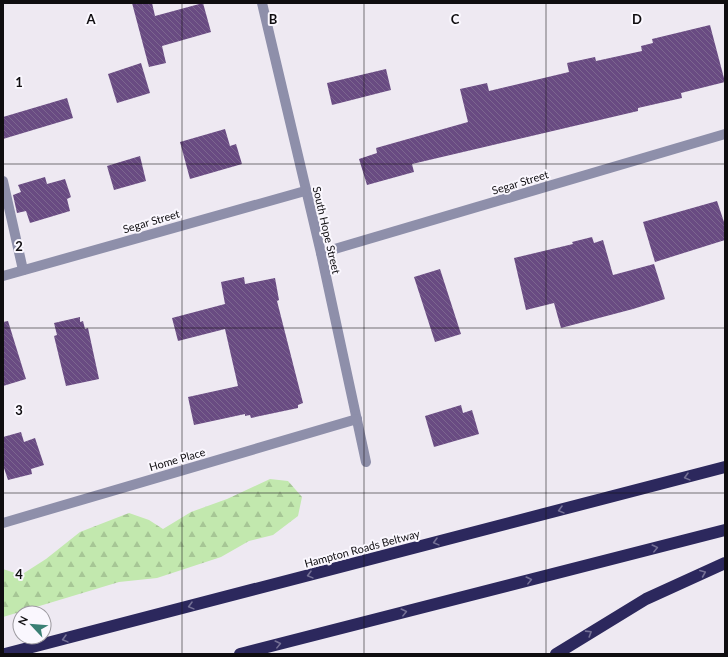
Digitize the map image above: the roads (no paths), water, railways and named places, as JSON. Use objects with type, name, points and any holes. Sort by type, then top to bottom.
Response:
[{"type":"highway","name":"Hampton Roads Beltway","points":[[6,653],[725,467]]},
{"type":"highway","points":[[240,654],[725,530]]},
{"type":"highway","points":[[556,654],[646,599],[725,563]]},
{"type":"street","name":"South Hope Street","points":[[262,3],[321,254],[366,462]]},
{"type":"street","name":"Segar Street","points":[[321,254],[725,134]]},
{"type":"street","points":[[3,181],[23,270]]},
{"type":"street","name":"Segar Street","points":[[3,276],[305,191]]},
{"type":"street","name":"Home Place","points":[[3,523],[357,419]]}]
